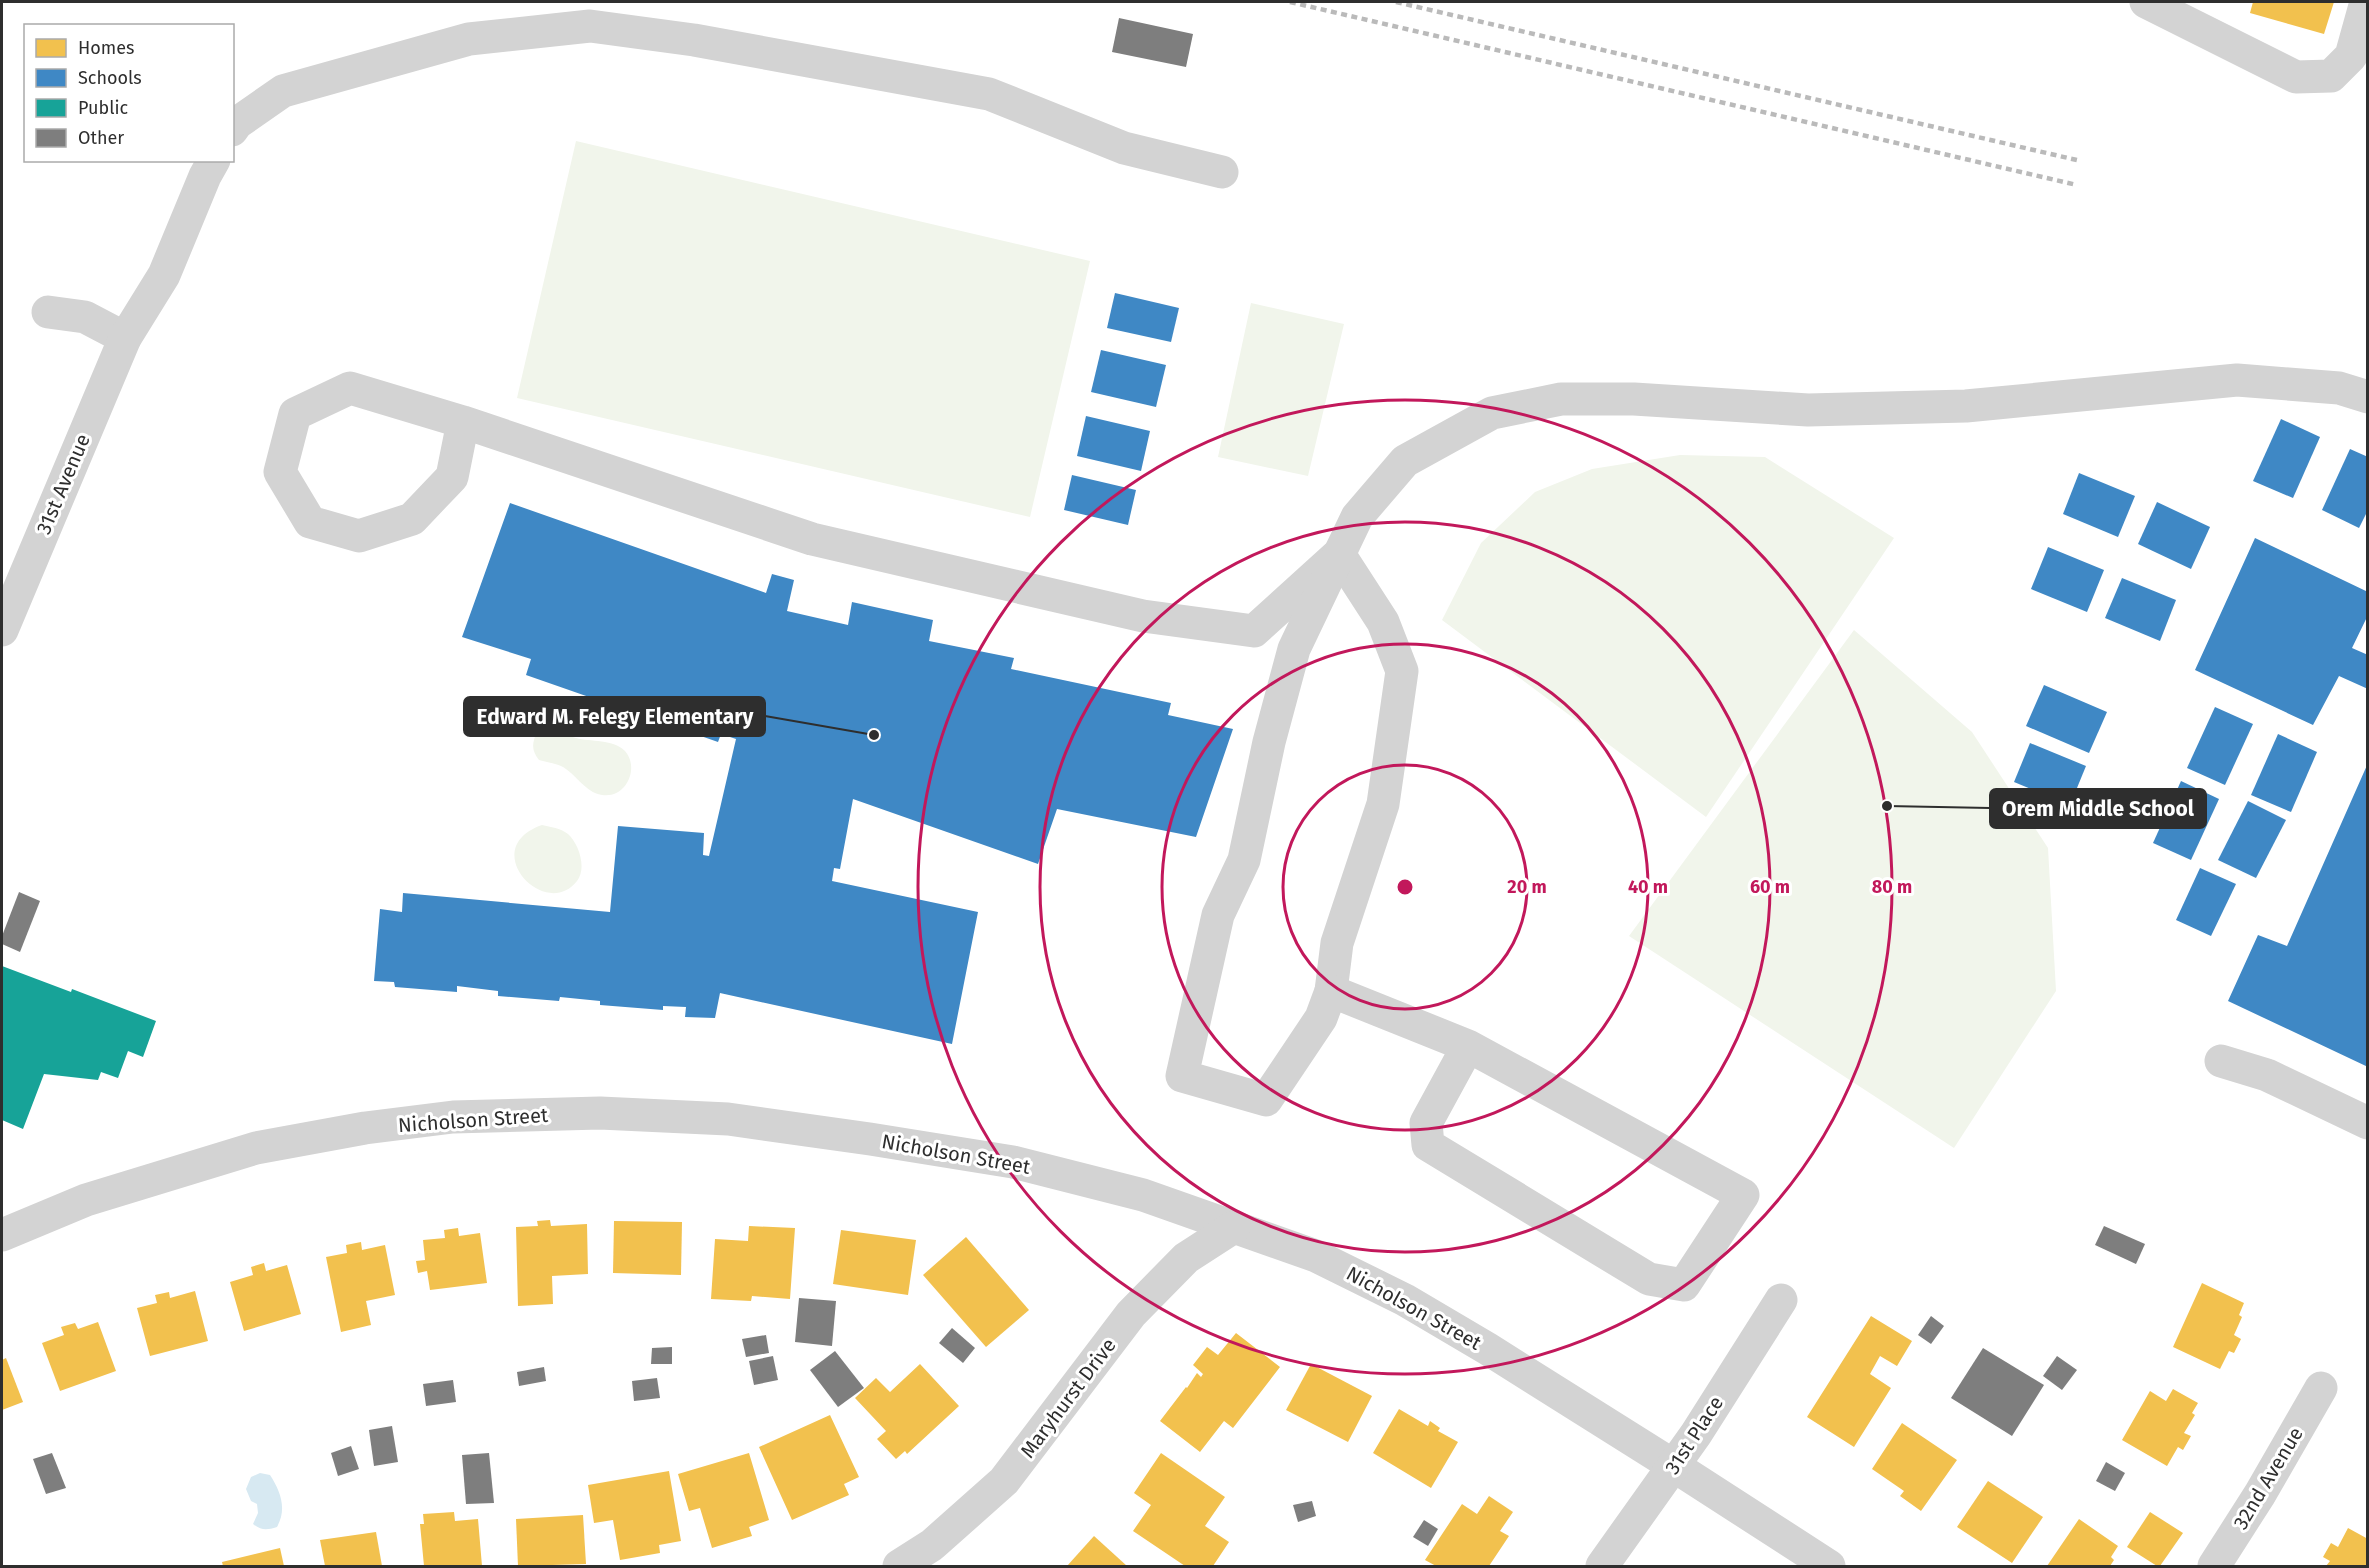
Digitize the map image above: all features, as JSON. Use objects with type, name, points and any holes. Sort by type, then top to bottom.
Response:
[{"type":"street","points":[[2146,2],[2296,77],[2331,76],[2351,56],[2366,2]]},
{"type":"street","points":[[234,127],[283,91],[470,39],[590,26],[694,40],[989,94],[1124,148],[1222,172]]},
{"type":"street","name":"31st Avenue","points":[[2,630],[125,338],[164,275],[213,162]]},
{"type":"street","points":[[48,312],[85,316],[125,338]]},
{"type":"street","points":[[1339,554],[1383,622],[1402,671],[1383,804],[1337,943],[1330,992],[1321,1018],[1266,1100],[1182,1076],[1218,915],[1244,860],[1269,742],[1294,650],[1339,554],[1357,517],[1405,461],[1492,413],[1561,399],[1634,399],[1808,410],[1898,408],[1966,406],[2237,380],[2338,388],[2367,397]]},
{"type":"street","points":[[463,422],[452,477],[412,519],[359,536],[310,522],[280,472],[295,414],[350,388],[463,422],[812,539],[1143,616],[1254,631],[1339,554]]},
{"type":"street","points":[[1330,992],[1447,1035],[1468,1046],[1743,1195],[1684,1285],[1650,1279],[1428,1145],[1425,1123],[1468,1046]]},
{"type":"street","points":[[2221,1061],[2267,1075],[2367,1123]]},
{"type":"street","name":"Nicholson Street","points":[[2,1235],[86,1200],[256,1148],[365,1128],[453,1117],[600,1113],[728,1119],[1013,1162],[1123,1188],[1234,1227],[1316,1256],[1405,1300],[1488,1349],[1829,1566]]},
{"type":"street","name":"Maryhurst Drive","points":[[899,1566],[932,1545],[1004,1481],[1131,1314],[1186,1258],[1234,1227]]},
{"type":"street","name":"31st Place","points":[[1602,1566],[1674,1466],[1781,1300]]},
{"type":"street","name":"32nd Avenue","points":[[2214,1566],[2260,1494],[2321,1388]]},
{"type":"shaded area","points":[[576,141],[1090,261],[1030,517],[517,398]]},
{"type":"shaded area","points":[[1251,303],[1344,324],[1308,476],[1218,457]]},
{"type":"shaded area","points":[[1680,455],[1765,457],[1894,538],[1706,817],[1442,620],[1481,543],[1535,492],[1592,469]]},
{"type":"shaded area","points":[[1854,630],[1972,732],[2048,848],[2056,991],[1954,1148],[1629,936]]},
{"type":"shaded area","points":[[551,726],[573,737],[615,744],[625,751],[629,758],[631,773],[624,787],[610,795],[602,795],[585,787],[572,773],[561,766],[539,760],[534,750],[535,736],[537,732]]},
{"type":"shaded area","points":[[542,825],[568,834],[580,856],[580,876],[564,891],[549,893],[534,887],[523,877],[516,864],[515,849],[523,836]]},
{"type":"shaded area","points":[[260,1473],[270,1475],[281,1501],[280,1520],[277,1527],[270,1529],[262,1529],[253,1524],[258,1513],[257,1504],[251,1501],[246,1489],[251,1477]]},
{"type":"building: Homes","points":[[2253,2],[2334,2],[2324,34],[2250,13]]},
{"type":"building: Homes","points":[[550,1220],[551,1226],[587,1224],[588,1274],[552,1276],[553,1304],[518,1306],[516,1227],[538,1226],[537,1221]]},
{"type":"building: Homes","points":[[614,1221],[682,1222],[681,1275],[613,1273]]},
{"type":"building: Homes","points":[[749,1226],[795,1228],[790,1299],[752,1296],[751,1301],[711,1299],[715,1239],[748,1241]]},
{"type":"building: Homes","points":[[458,1228],[459,1236],[480,1233],[487,1283],[430,1290],[427,1271],[418,1273],[416,1261],[425,1260],[423,1240],[445,1238],[444,1230]]},
{"type":"building: Homes","points":[[841,1230],[916,1240],[908,1295],[833,1284]]},
{"type":"building: Homes","points":[[966,1237],[1029,1310],[986,1347],[923,1275]]},
{"type":"building: Homes","points":[[361,1242],[362,1250],[385,1245],[395,1295],[366,1301],[371,1325],[341,1332],[326,1257],[347,1253],[346,1245]]},
{"type":"building: Homes","points":[[264,1263],[266,1271],[287,1265],[301,1314],[244,1331],[230,1282],[253,1275],[251,1267]]},
{"type":"building: Homes","points":[[2202,1283],[2244,1303],[2239,1315],[2242,1317],[2234,1335],[2241,1339],[2234,1353],[2229,1351],[2220,1369],[2173,1347]]},
{"type":"building: Homes","points":[[195,1291],[208,1341],[150,1356],[137,1308],[157,1303],[155,1295],[169,1292],[170,1298]]},
{"type":"building: Homes","points":[[1871,1316],[1912,1341],[1897,1366],[1880,1356],[1870,1374],[1891,1388],[1854,1447],[1807,1417]]},
{"type":"building: Homes","points":[[98,1322],[116,1371],[60,1391],[42,1343],[64,1335],[61,1327],[75,1323],[78,1329]]},
{"type":"building: Homes","points":[[1236,1333],[1280,1367],[1233,1428],[1224,1421],[1200,1452],[1160,1421],[1197,1373],[1201,1377],[1203,1374],[1193,1365],[1207,1347],[1218,1355]]},
{"type":"building: Homes","points":[[6,1358],[23,1402],[2,1410],[2,1360]]},
{"type":"building: Homes","points":[[920,1364],[959,1406],[907,1454],[905,1451],[896,1459],[877,1439],[886,1431],[855,1398],[876,1378],[890,1392]]},
{"type":"building: Homes","points":[[1311,1364],[1372,1396],[1348,1442],[1286,1410]]},
{"type":"building: Homes","points":[[2173,1389],[2198,1403],[2192,1413],[2195,1415],[2184,1433],[2191,1436],[2183,1450],[2178,1447],[2167,1466],[2122,1440],[2150,1391],[2166,1401]]},
{"type":"building: Homes","points":[[1399,1409],[1428,1426],[1430,1421],[1440,1428],[1438,1431],[1458,1442],[1431,1488],[1373,1453]]},
{"type":"building: Homes","points":[[830,1415],[859,1477],[844,1484],[849,1495],[792,1520],[759,1447]]},
{"type":"building: Homes","points":[[1902,1423],[1957,1460],[1921,1511],[1900,1496],[1904,1491],[1872,1469]]},
{"type":"building: Homes","points":[[749,1453],[769,1520],[749,1527],[752,1536],[712,1548],[700,1508],[689,1511],[678,1474]]},
{"type":"building: Homes","points":[[1161,1453],[1225,1497],[1205,1526],[1229,1542],[1213,1566],[1185,1566],[1133,1531],[1151,1505],[1134,1493]]},
{"type":"building: Homes","points":[[669,1471],[681,1541],[659,1545],[660,1553],[620,1560],[613,1520],[594,1523],[588,1485]]},
{"type":"building: Homes","points":[[1988,1481],[2043,1517],[2012,1563],[1957,1527]]},
{"type":"building: Homes","points":[[1489,1496],[1513,1512],[1500,1531],[1509,1536],[1489,1566],[1436,1566],[1425,1560],[1462,1504],[1477,1514]]},
{"type":"building: Homes","points":[[454,1512],[455,1521],[478,1519],[482,1566],[424,1566],[420,1524],[424,1524],[423,1514]]},
{"type":"building: Homes","points":[[2150,1512],[2183,1533],[2160,1566],[2127,1547]]},
{"type":"building: Homes","points":[[583,1515],[586,1564],[518,1566],[516,1519]]},
{"type":"building: Homes","points":[[2079,1519],[2118,1546],[2111,1557],[2114,1560],[2110,1566],[2047,1566]]},
{"type":"building: Homes","points":[[2348,1528],[2368,1539],[2368,1566],[2326,1566],[2330,1561],[2323,1557],[2331,1543],[2338,1547]]},
{"type":"building: Homes","points":[[376,1532],[382,1566],[325,1566],[320,1540]]},
{"type":"building: Homes","points":[[1094,1536],[1127,1566],[1067,1566]]},
{"type":"building: Homes","points":[[280,1548],[284,1566],[223,1566],[222,1562]]},
{"type":"building: Schools","points":[[1115,293],[1179,308],[1171,342],[1107,328]]},
{"type":"building: Schools","points":[[1101,350],[1166,365],[1156,407],[1091,392]]},
{"type":"building: Schools","points":[[1086,416],[1150,431],[1141,471],[1077,456]]},
{"type":"building: Schools","points":[[2281,419],[2320,437],[2293,498],[2253,481]]},
{"type":"building: Schools","points":[[2350,449],[2368,457],[2368,510],[2359,528],[2322,510]]},
{"type":"building: Schools","points":[[2079,473],[2135,496],[2118,537],[2063,514]]},
{"type":"building: Schools","points":[[1072,475],[1136,490],[1128,525],[1064,510]]},
{"type":"building: Schools","points":[[2157,502],[2210,527],[2191,569],[2138,544]]},
{"type":"building: Schools","points":[[510,503],[766,593],[772,574],[794,580],[787,611],[848,625],[852,602],[933,620],[929,641],[1014,658],[1011,669],[1171,703],[1168,715],[1233,729],[1196,837],[1057,809],[1038,864],[853,799],[840,869],[834,868],[832,881],[978,912],[952,1044],[720,993],[715,1018],[685,1017],[686,1007],[663,1006],[663,1010],[600,1005],[600,1001],[560,997],[559,1001],[498,996],[498,991],[457,986],[457,992],[395,987],[394,982],[374,981],[380,909],[402,912],[403,893],[610,912],[618,826],[704,833],[703,855],[709,856],[736,739],[721,734],[718,742],[526,675],[531,659],[462,637]]},
{"type":"building: Schools","points":[[2255,538],[2368,592],[2368,615],[2352,648],[2368,655],[2368,689],[2339,676],[2313,725],[2195,670]]},
{"type":"building: Schools","points":[[2048,547],[2104,570],[2087,612],[2031,589]]},
{"type":"building: Schools","points":[[2122,578],[2176,600],[2160,641],[2105,618]]},
{"type":"building: Schools","points":[[2044,685],[2107,712],[2089,753],[2026,726]]},
{"type":"building: Schools","points":[[2215,707],[2253,724],[2225,785],[2187,768]]},
{"type":"building: Schools","points":[[2278,734],[2317,752],[2291,812],[2251,795]]},
{"type":"building: Schools","points":[[2030,743],[2086,766],[2070,805],[2014,782]]},
{"type":"building: Schools","points":[[2368,763],[2368,1067],[2228,1001],[2258,935],[2287,946]]},
{"type":"building: Schools","points":[[2181,781],[2219,799],[2191,860],[2153,843]]},
{"type":"building: Schools","points":[[2248,801],[2286,820],[2256,878],[2218,860]]},
{"type":"building: Schools","points":[[2200,868],[2236,884],[2211,936],[2176,920]]},
{"type":"building: Public","points":[[2,966],[71,992],[72,989],[156,1021],[143,1057],[128,1051],[118,1078],[101,1072],[98,1080],[44,1074],[23,1129],[2,1120]]},
{"type":"building: Other","points":[[1119,18],[1193,34],[1186,67],[1112,52]]},
{"type":"building: Other","points":[[19,892],[40,901],[20,952],[2,944],[2,936]]},
{"type":"building: Other","points":[[2104,1226],[2145,1244],[2136,1264],[2095,1245]]},
{"type":"building: Other","points":[[799,1298],[836,1301],[832,1346],[795,1342]]},
{"type":"building: Other","points":[[1931,1316],[1944,1326],[1931,1344],[1918,1335]]},
{"type":"building: Other","points":[[952,1328],[975,1348],[963,1363],[939,1343]]},
{"type":"building: Other","points":[[766,1335],[769,1353],[746,1357],[742,1339]]},
{"type":"building: Other","points":[[672,1347],[672,1364],[651,1364],[652,1348]]},
{"type":"building: Other","points":[[1983,1348],[2044,1385],[2012,1436],[1951,1398]]},
{"type":"building: Other","points":[[835,1351],[864,1388],[838,1407],[810,1370]]},
{"type":"building: Other","points":[[773,1356],[778,1380],[754,1385],[749,1361]]},
{"type":"building: Other","points":[[2057,1356],[2077,1370],[2062,1390],[2043,1376]]},
{"type":"building: Other","points":[[544,1367],[546,1381],[519,1386],[517,1372]]},
{"type":"building: Other","points":[[657,1378],[660,1398],[634,1401],[632,1381]]},
{"type":"building: Other","points":[[453,1380],[456,1402],[426,1406],[423,1384]]},
{"type":"building: Other","points":[[392,1426],[398,1462],[374,1466],[369,1430]]},
{"type":"building: Other","points":[[351,1446],[359,1469],[338,1476],[331,1453]]},
{"type":"building: Other","points":[[52,1453],[66,1488],[46,1494],[33,1459]]},
{"type":"building: Other","points":[[489,1453],[494,1503],[466,1504],[462,1455]]},
{"type":"building: Other","points":[[2106,1462],[2125,1473],[2115,1491],[2096,1481]]},
{"type":"building: Other","points":[[1312,1501],[1316,1516],[1298,1522],[1293,1505]]},
{"type":"building: Other","points":[[1424,1520],[1438,1529],[1428,1546],[1413,1537]]},
{"type":"railway","points":[[1290,2],[2077,185]]},
{"type":"railway","points":[[1396,2],[2081,161]]},
{"type":"place","name":"Edward M. Felegy Elementary","points":[[874,735]]},
{"type":"place","name":"Orem Middle School","points":[[1887,806]]}]
